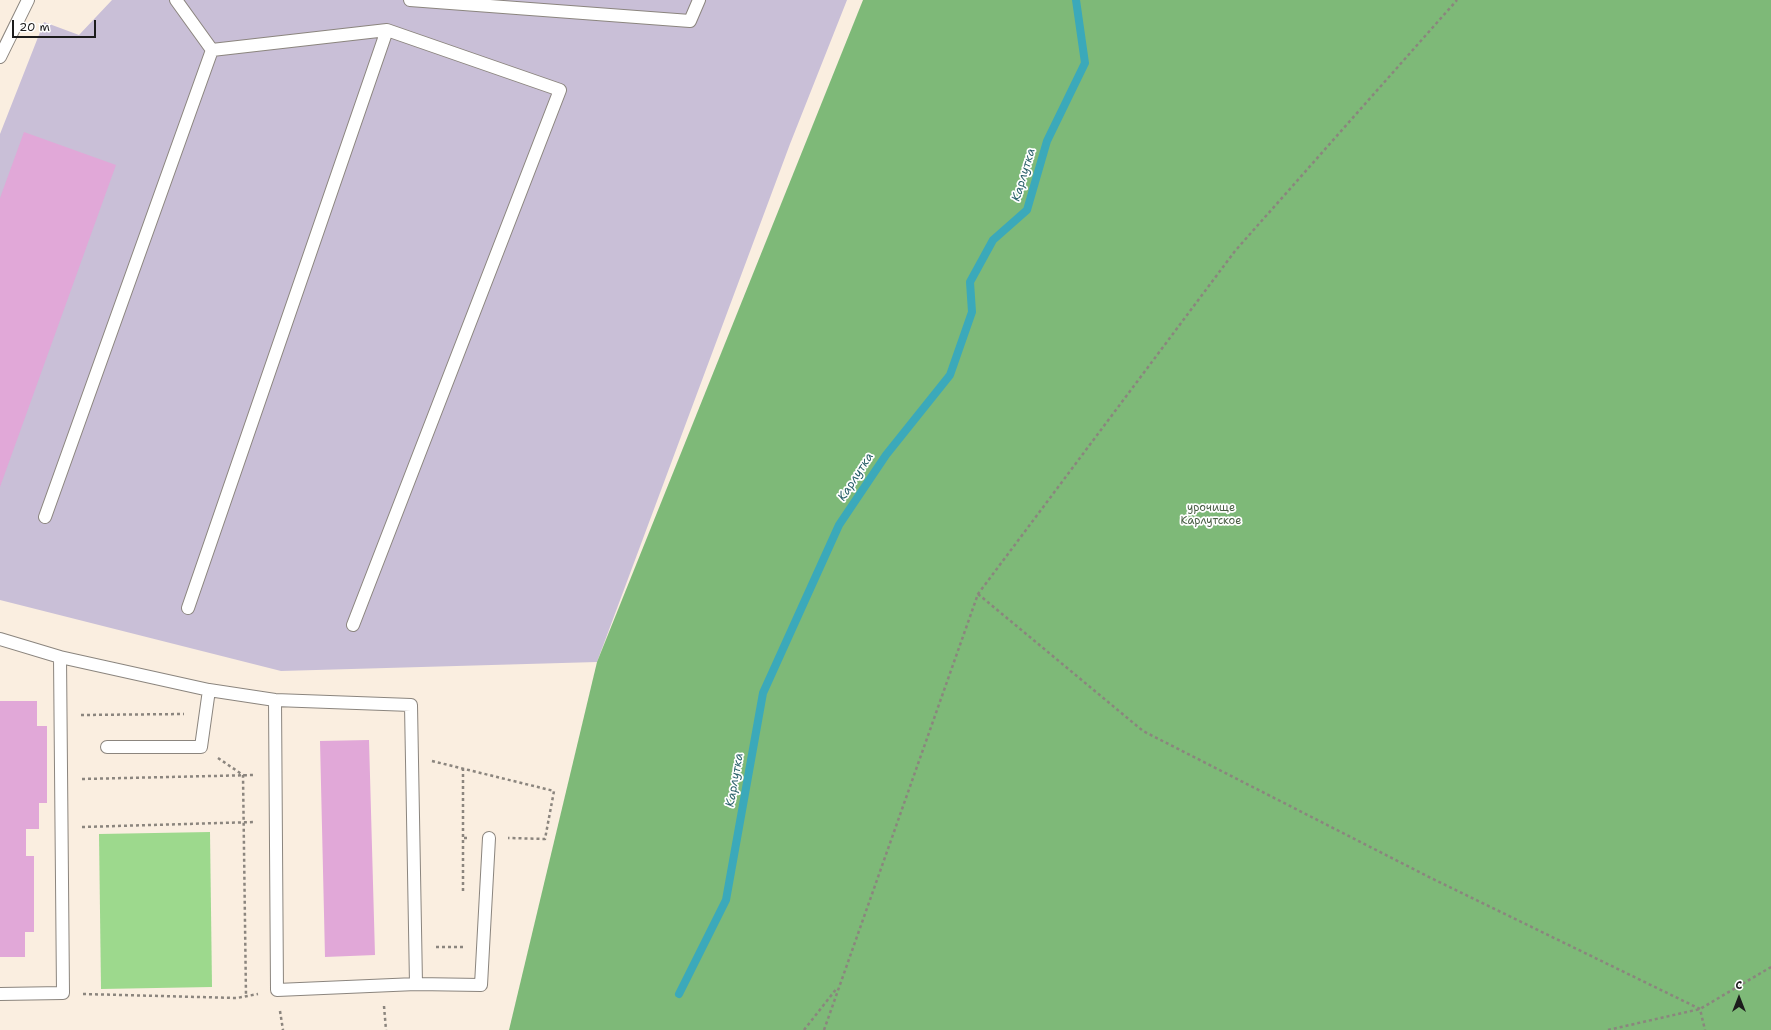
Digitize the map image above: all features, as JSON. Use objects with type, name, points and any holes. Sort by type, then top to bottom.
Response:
[{"type":"lane","points":[[0,57],[28,0]]},
{"type":"lane","points":[[176,0],[212,50]]},
{"type":"lane","points":[[410,0],[690,21],[699,0]]},
{"type":"lane","points":[[212,50],[387,30],[560,90],[353,624]]},
{"type":"lane","points":[[188,608],[387,30]]},
{"type":"lane","points":[[45,517],[212,50]]},
{"type":"lane","points":[[0,639],[60,657],[209,690],[275,700],[411,705],[416,984]]},
{"type":"lane","points":[[0,994],[63,993],[60,657]]},
{"type":"lane","points":[[107,747],[201,746],[209,690]]},
{"type":"lane","points":[[275,700],[277,990],[416,984],[481,985],[489,838]]},
{"type":"path","points":[[824,1030],[978,594],[1235,251],[1456,0]]},
{"type":"path","points":[[978,594],[1142,731],[1438,881],[1700,1009]]},
{"type":"path","points":[[61,716],[206,714]]},
{"type":"path","points":[[201,746],[243,775]]},
{"type":"path","points":[[412,756],[554,791],[545,839]]},
{"type":"path","points":[[462,768],[463,900]]},
{"type":"path","points":[[62,780],[276,774]]},
{"type":"path","points":[[243,775],[246,996]]},
{"type":"path","points":[[62,828],[276,821]]},
{"type":"path","points":[[415,947],[463,947],[463,939]]},
{"type":"path","points":[[1608,1030],[1700,1009],[1771,967]]},
{"type":"path","points":[[804,1030],[839,985]]},
{"type":"path","points":[[63,993],[237,998],[277,990]]},
{"type":"path","points":[[1700,1009],[1705,1030]]},
{"type":"shaded area","points":[[112,0],[847,0],[790,144],[597,662],[281,671],[0,600],[0,134],[44,22],[79,35]]},
{"type":"green space","name":"урочище Карлутское","points":[[863,0],[1771,0],[1771,1030],[509,1030],[597,662]]},
{"type":"green space","points":[[210,832],[212,987],[101,989],[99,834]]},
{"type":"building","points":[[24,132],[116,165],[0,487],[0,198]]},
{"type":"building","points":[[0,701],[37,701],[37,726],[47,726],[47,803],[39,803],[39,829],[26,829],[26,856],[34,856],[34,932],[25,932],[25,957],[0,957]]},
{"type":"building","points":[[369,740],[375,955],[325,957],[320,741]]},
{"type":"waterway","name":"Карлутка","points":[[679,994],[726,900],[763,693],[839,525],[886,455],[950,375],[972,312],[970,282],[993,240],[1027,210],[1047,141],[1085,63],[1076,0]]}]
